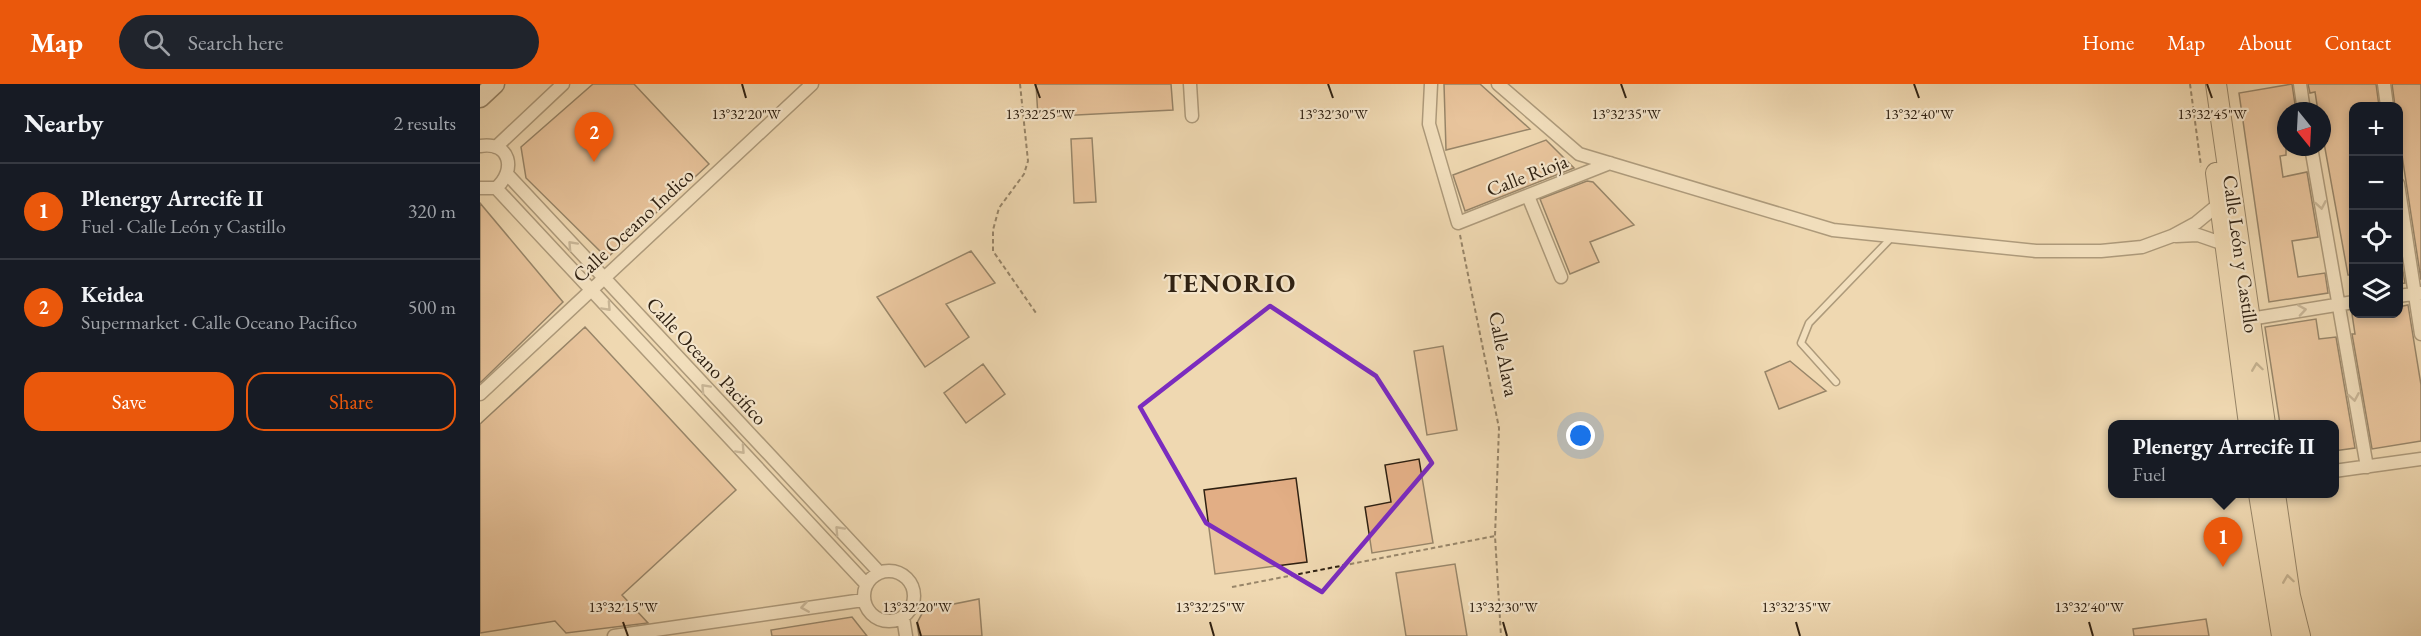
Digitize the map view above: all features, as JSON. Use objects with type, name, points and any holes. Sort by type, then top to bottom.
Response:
[{"type":"main road","points":[[480,98],[495,84]]},
{"type":"main road","name":"Calle León y Castillo","points":[[2203,84],[2248,420]]},
{"type":"main road","name":"Calle León y Castillo","points":[[2216,84],[2264,420]]},
{"type":"main road","points":[[2260,498],[2282,636]]},
{"type":"main road","points":[[2276,498],[2290,596],[2300,636]]},
{"type":"street","points":[[496,147],[563,84]]},
{"type":"street","name":"Calle Oceano Indico","points":[[480,394],[812,84]]},
{"type":"street","points":[[1190,84],[1192,116]]},
{"type":"street","points":[[1431,84],[1429,124],[1458,223]]},
{"type":"street","points":[[1498,84],[1579,154],[1833,230],[2046,251],[2142,247],[2172,236],[2196,223],[2219,204]]},
{"type":"street","points":[[2300,84],[2303,102]]},
{"type":"street","points":[[2384,84],[2386,102]]},
{"type":"street","points":[[480,146],[496,147],[507,158],[508,175],[496,188],[480,188]]},
{"type":"street","points":[[2313,156],[2367,467]]},
{"type":"street","name":"Calle Rioja","points":[[1458,223],[1610,163]]},
{"type":"street","name":"Calle Oceano Pacifico","points":[[508,175],[879,572]]},
{"type":"street","name":"Calle Oceano Pacifico","points":[[496,188],[866,584]]},
{"type":"street","points":[[1528,196],[1561,277]]},
{"type":"street","points":[[2403,210],[2418,293],[2421,334]]},
{"type":"street","points":[[2172,236],[2198,235],[2224,244]]},
{"type":"street","points":[[2403,295],[2418,293]]},
{"type":"street","points":[[2250,319],[2349,303]]},
{"type":"street","points":[[2339,470],[2421,459]]},
{"type":"street","points":[[879,572],[898,572],[911,584],[913,602],[903,617],[893,621],[874,616],[863,600],[866,584],[871,576],[879,572]]},
{"type":"street","points":[[614,636],[863,600]]},
{"type":"street","points":[[903,617],[906,636]]},
{"type":"lane","points":[[1836,382],[1801,343],[1809,322],[1892,237]]},
{"type":"path","points":[[1020,84],[1028,161],[1024,174],[999,208],[993,230],[993,250],[1036,313]]},
{"type":"path","points":[[2190,84],[2199,150]]},
{"type":"path","name":"Calle Alava","points":[[1458,223],[1499,428],[1495,536],[1501,636]]},
{"type":"path","points":[[1232,586],[1495,536]]},
{"type":"highlighted area","points":[[1270,306],[1376,376],[1432,463],[1322,592],[1206,523],[1140,407]]},
{"type":"building","points":[[593,84],[634,84],[709,164],[607,258],[526,178],[521,147]]},
{"type":"building","points":[[1036,84],[1171,84],[1173,110],[1038,117]]},
{"type":"building","points":[[1444,84],[1480,84],[1530,129],[1446,150]]},
{"type":"building","points":[[2292,84],[2295,102],[2277,102],[2277,156],[2280,156],[2283,177],[2307,172],[2318,237],[2292,241],[2298,277],[2325,273],[2328,293],[2269,302],[2239,93]]},
{"type":"building","points":[[2308,84],[2376,84],[2378,102],[2349,102],[2349,275],[2326,156],[2331,156],[2331,102],[2317,102],[2315,92],[2310,93]]},
{"type":"building","points":[[2392,84],[2421,84],[2421,280],[2403,162],[2403,102],[2394,102]]},
{"type":"building","points":[[1092,138],[1096,202],[1074,203],[1071,139]]},
{"type":"building","points":[[1546,140],[1574,168],[1465,211],[1453,175]]},
{"type":"building","points":[[1587,181],[1593,182],[1634,225],[1590,242],[1599,262],[1570,274],[1540,199]]},
{"type":"building","points":[[480,203],[563,302],[480,383]]},
{"type":"building","points":[[971,251],[995,283],[946,304],[969,337],[925,367],[877,297]]},
{"type":"building","points":[[2408,305],[2421,385],[2421,441],[2372,449],[2352,334],[2355,334],[2353,318],[2403,318],[2403,306]]},
{"type":"building","points":[[2316,319],[2319,339],[2336,337],[2355,448],[2339,450],[2339,420],[2279,420],[2265,327]]},
{"type":"building","points":[[585,327],[736,490],[622,595],[648,623],[566,633],[555,621],[480,633],[480,424]]},
{"type":"building","points":[[1443,346],[1457,430],[1427,435],[1414,351]]},
{"type":"building","points":[[1790,361],[1826,391],[1779,409],[1765,372]]},
{"type":"building","points":[[983,364],[1005,394],[966,423],[944,393]]},
{"type":"building","points":[[1419,459],[1433,543],[1372,553],[1365,507],[1391,502],[1385,465]]},
{"type":"building","points":[[1296,478],[1307,562],[1215,574],[1204,490]]},
{"type":"building","points":[[1455,564],[1467,636],[1406,636],[1396,573]]},
{"type":"building","points":[[979,599],[982,636],[919,636],[917,623],[924,610]]},
{"type":"building","points":[[852,617],[867,636],[772,636],[771,630]]},
{"type":"building","points":[[2206,619],[2209,636],[2134,636],[2133,629]]},
{"type":"place","name":"Keidea","points":[[594,162]]},
{"type":"place","name":"Plenergy Arrecife II","points":[[2223,567]]},
{"type":"district","name":"TENORIO","points":[[1230,283]]}]
